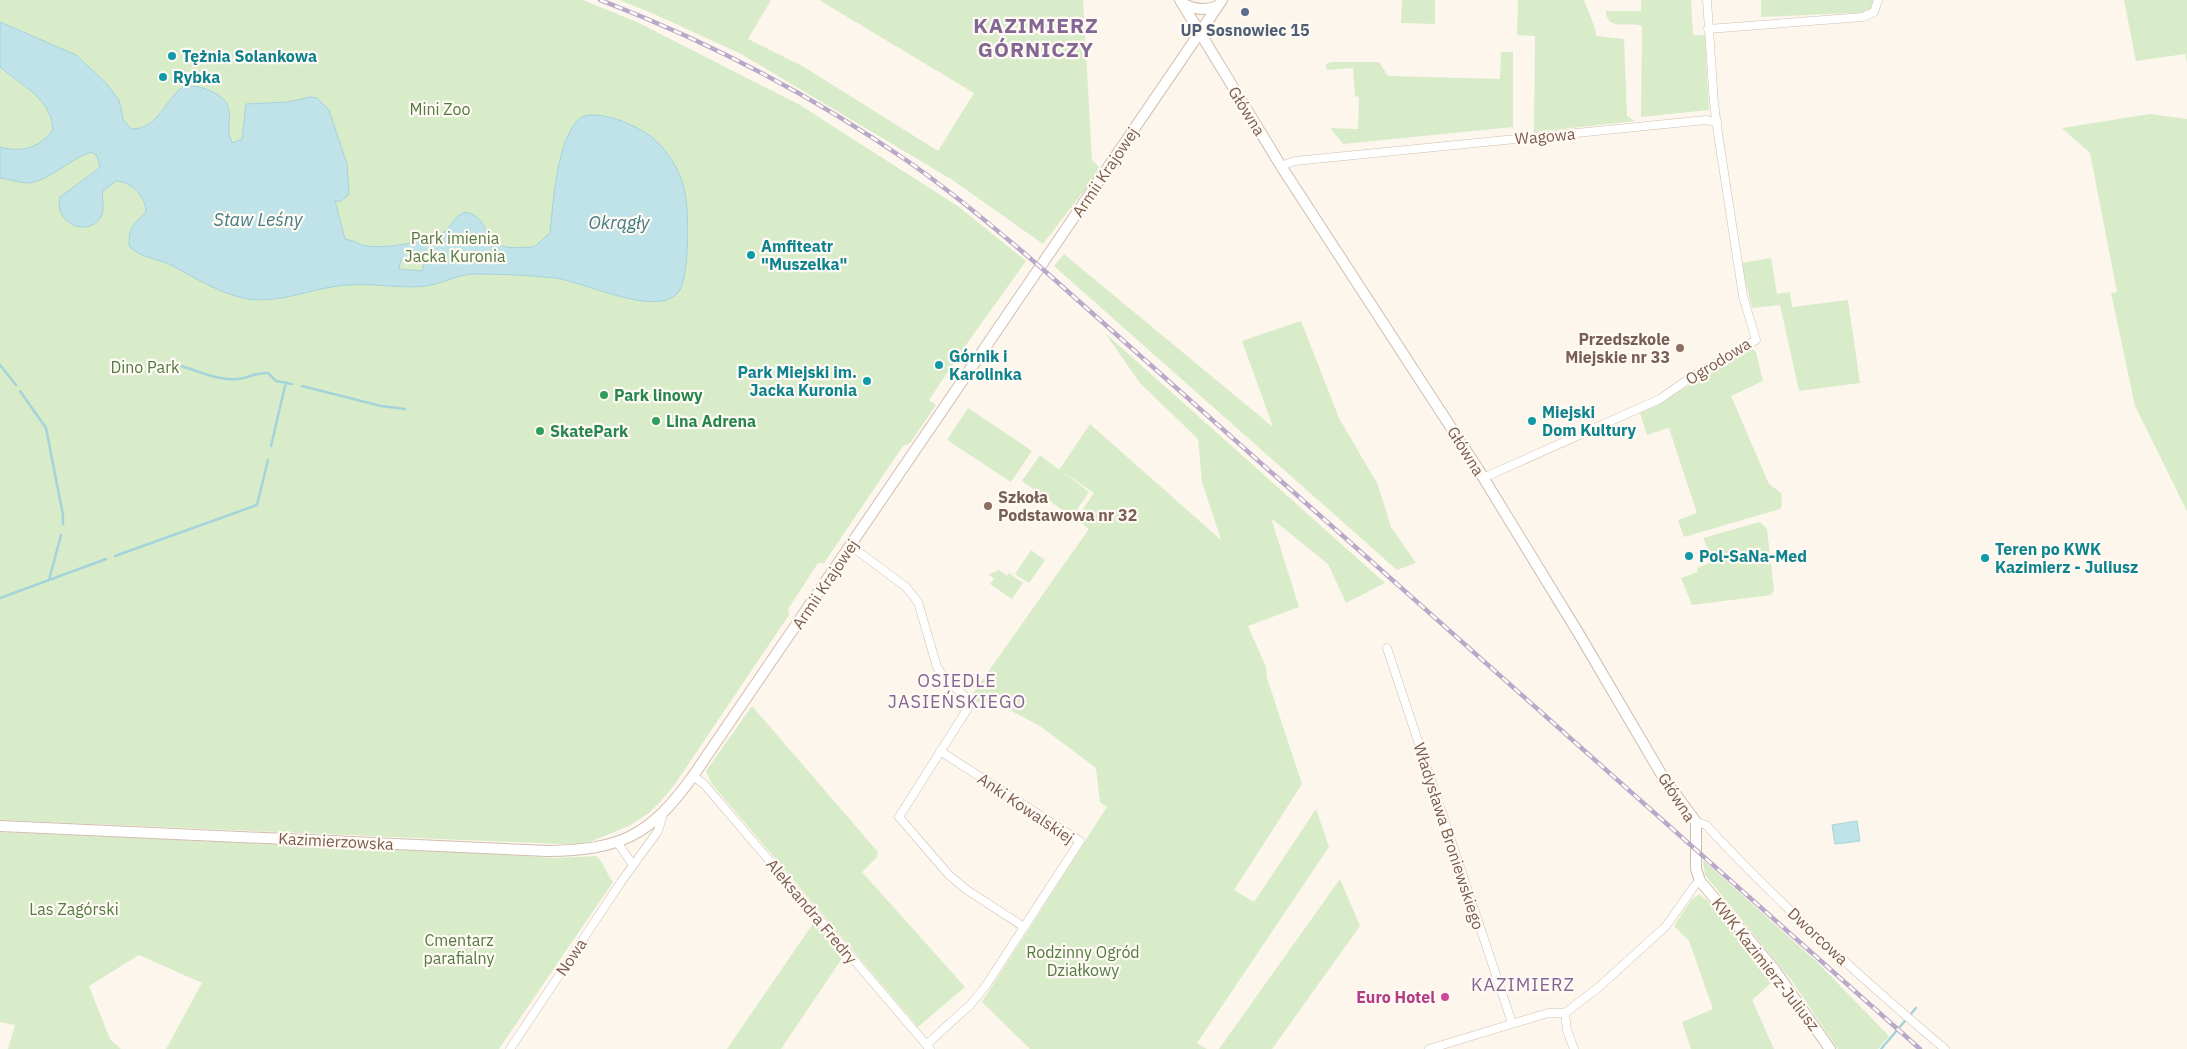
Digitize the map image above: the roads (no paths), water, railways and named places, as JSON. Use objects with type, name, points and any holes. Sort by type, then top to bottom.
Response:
[{"type":"street","points":[[1707,0],[1717,122]]},
{"type":"street","points":[[1708,29],[1863,17],[1874,12],[1878,0]]},
{"type":"street","points":[[1181,1],[1189,7],[1202,10],[1220,3]]},
{"type":"street","name":"Główna","points":[[1181,1],[1281,166],[1483,478],[1580,634],[1663,778],[1696,822],[1696,870],[1700,880]]},
{"type":"street","name":"Armii Krajowej","points":[[663,814],[693,776],[851,546],[985,346],[1220,3]]},
{"type":"street","name":"Wagowa","points":[[1281,166],[1295,161],[1516,138],[1706,120],[1717,122]]},
{"type":"street","name":"Ogrodowa","points":[[1483,478],[1660,400],[1690,378],[1756,340],[1743,296],[1717,122]]},
{"type":"street","points":[[851,546],[906,587],[912,594],[918,602],[940,672],[944,678],[968,698],[970,703],[899,817],[950,875],[967,890],[1024,927]]},
{"type":"street","name":"Władysława Broniewskiego","points":[[1387,648],[1512,1024]]},
{"type":"street","name":"Anki Kowalskiej","points":[[928,1047],[971,1004],[985,987],[1080,841],[940,751]]},
{"type":"street","name":"Aleksandra Fredry","points":[[693,776],[710,791],[928,1047]]},
{"type":"street","name":"Kazimierzowska","points":[[0,826],[548,851],[583,850],[617,842],[638,833],[663,814]]},
{"type":"street","name":"Nowa","points":[[510,1049],[633,865],[658,831],[663,814]]},
{"type":"street","name":"Dworcowa","points":[[1696,822],[1706,825],[1790,910],[1945,1049]]},
{"type":"street","points":[[617,842],[633,865]]},
{"type":"street","points":[[1429,1049],[1548,1014],[1565,1013],[1599,987],[1666,926],[1700,880]]},
{"type":"street","name":"KWK Kazimierz-Juliusz","points":[[1700,880],[1774,969],[1830,1049]]},
{"type":"street","points":[[1565,1013],[1567,1030],[1574,1049]]},
{"type":"water","name":"Staw Leśny","points":[[0,22],[76,55],[106,83],[119,100],[123,119],[131,129],[140,128],[155,119],[184,86],[203,88],[217,94],[227,104],[229,110],[229,135],[233,143],[242,139],[246,104],[288,102],[310,97],[317,98],[329,110],[347,164],[349,195],[341,201],[335,201],[345,239],[375,247],[406,244],[437,236],[447,230],[462,213],[466,212],[478,218],[495,243],[504,247],[534,247],[550,233],[558,170],[567,138],[574,125],[582,117],[591,115],[600,115],[619,120],[639,129],[656,140],[672,160],[680,176],[684,187],[688,230],[686,262],[681,287],[677,294],[666,300],[652,302],[618,296],[555,278],[468,274],[425,286],[337,286],[274,299],[248,299],[228,294],[171,265],[138,253],[129,246],[131,229],[146,211],[140,195],[127,184],[116,181],[103,191],[103,211],[95,224],[88,227],[80,227],[66,221],[59,206],[60,197],[98,169],[100,166],[97,156],[92,152],[36,182],[25,183],[0,178],[0,147],[8,149],[30,148],[42,141],[53,130],[51,119],[41,101],[0,67]],"holes":[[[401,259],[418,260],[424,264],[422,271],[399,269]]]},
{"type":"water","points":[[1857,821],[1860,841],[1835,844],[1832,825]]},
{"type":"waterway","points":[[0,365],[16,385]]},
{"type":"waterway","points":[[181,366],[216,377],[231,379],[268,373],[276,381],[292,384]]},
{"type":"waterway","points":[[271,446],[286,382]]},
{"type":"waterway","points":[[302,386],[381,406],[405,409]]},
{"type":"waterway","points":[[20,391],[46,428],[63,515],[63,524]]},
{"type":"waterway","points":[[115,556],[257,505],[268,460]]},
{"type":"waterway","points":[[49,580],[61,535]]},
{"type":"waterway","points":[[0,598],[106,559]]},
{"type":"waterway","points":[[1881,1049],[1916,1008]]},
{"type":"railway","points":[[600,0],[680,33],[796,92],[870,136],[960,200],[1046,272],[1920,1049]]},
{"type":"place","name":"UP Sosnowiec 15","points":[[1245,12]]},
{"type":"place","name":"Tężnia Solankowa","points":[[172,56]]},
{"type":"place","name":"Rybka","points":[[163,77]]},
{"type":"place","name":"Amfiteatr \"Muszelka\"","points":[[751,255]]},
{"type":"place","name":"Przedszkole Miejskie nr 33","points":[[1680,348]]},
{"type":"place","name":"Górnik i Karolinka","points":[[939,365]]},
{"type":"place","name":"Park Miejski im. Jacka Kuronia","points":[[867,381]]},
{"type":"place","name":"Park linowy","points":[[604,395]]},
{"type":"place","name":"Lina Adrena","points":[[656,421]]},
{"type":"place","name":"Miejski Dom Kultury","points":[[1532,421]]},
{"type":"place","name":"SkatePark","points":[[540,431]]},
{"type":"place","name":"Szkoła Podstawowa nr 32","points":[[988,506]]},
{"type":"place","name":"Pol-SaNa-Med","points":[[1689,556]]},
{"type":"place","name":"Teren po KWK Kazimierz - Juliusz","points":[[1985,558]]},
{"type":"place","name":"Euro Hotel","points":[[1445,997]]},
{"type":"district","name":"KAZIMIERZ GÓRNICZY","points":[[1036,37]]},
{"type":"district","name":"OSIEDLE JASIEŃSKIEGO","points":[[957,690]]},
{"type":"district","name":"KAZIMIERZ","points":[[1523,984]]},
{"type":"park label","name":"Mini Zoo","points":[[440,109]]},
{"type":"park label","name":"Park imienia Jacka Kuronia","points":[[455,247]]},
{"type":"park label","name":"Dino Park","points":[[145,367]]},
{"type":"park label","name":"Las Zagórski","points":[[74,909]]},
{"type":"park label","name":"Cmentarz parafialny","points":[[459,949]]},
{"type":"park label","name":"Rodzinny Ogród Działkowy","points":[[1083,961]]},
{"type":"water label","name":"Okrągły","points":[[619,222]]}]
